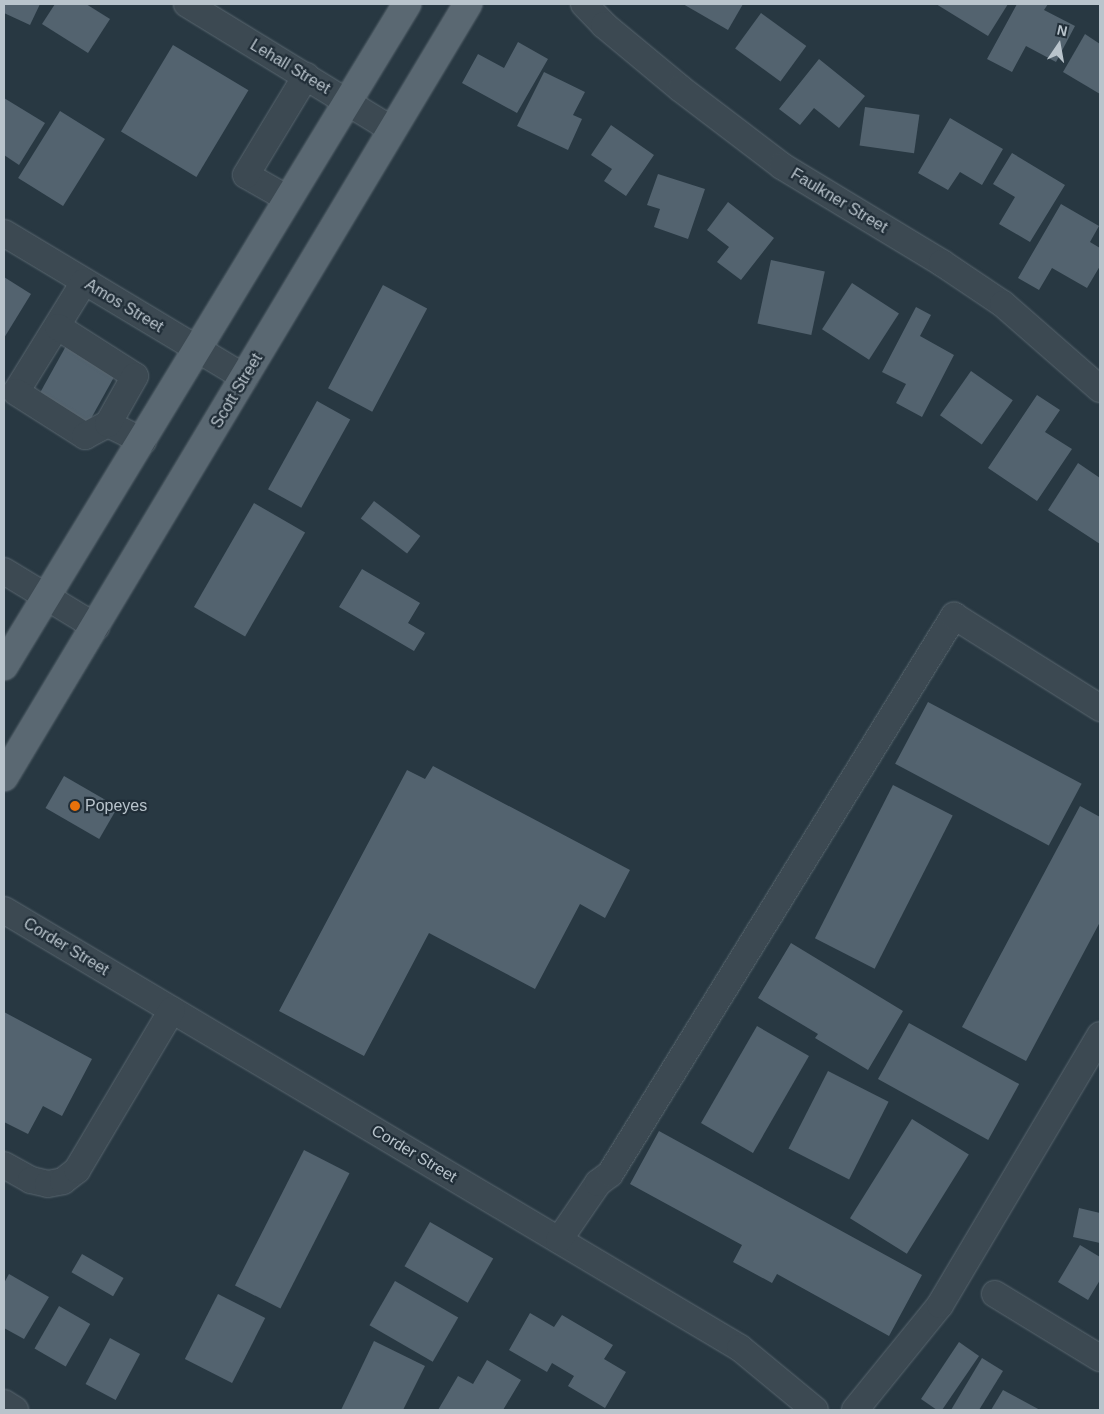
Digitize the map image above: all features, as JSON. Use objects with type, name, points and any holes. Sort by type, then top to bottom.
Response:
[{"type":"main road","points":[[8,651],[47,597],[199,351],[346,101],[407,4]]},
{"type":"main road","name":"Scott Street","points":[[4,777],[96,627],[468,4]]},
{"type":"street","name":"Lehall Street","points":[[187,4],[393,130]]},
{"type":"street","name":"Faulkner Street","points":[[584,4],[604,25],[681,89],[782,166],[942,263],[1003,304],[1100,390]]},
{"type":"street","points":[[288,199],[246,175],[306,76]]},
{"type":"street","name":"Amos Street","points":[[4,233],[245,378]]},
{"type":"street","points":[[58,328],[136,376],[108,424],[85,436],[16,392],[58,328],[84,282]]},
{"type":"street","points":[[108,424],[143,441]]},
{"type":"street","points":[[4,571],[96,627]]},
{"type":"street","points":[[567,1245],[598,1183],[610,1174],[954,616],[1100,708]]},
{"type":"street","name":"Corder Street","points":[[4,910],[740,1348],[815,1410]]},
{"type":"street","points":[[4,1165],[31,1180],[48,1184],[63,1181],[77,1170],[172,1010]]},
{"type":"street","points":[[855,1410],[940,1305],[1100,1035]]},
{"type":"street","points":[[995,1294],[1100,1358]]},
{"type":"street","points":[[4,1403],[15,1410]]},
{"type":"building","points":[[4,4],[40,4],[30,25],[4,13]]},
{"type":"building","points":[[55,4],[86,4],[110,19],[88,53],[42,24]]},
{"type":"building","points":[[683,4],[743,4],[728,30]]},
{"type":"building","points":[[936,4],[1008,4],[988,36]]},
{"type":"building","points":[[1017,4],[1048,4],[1044,10],[1075,26],[1056,62],[1026,46],[1012,72],[987,59]]},
{"type":"building","points":[[761,13],[806,46],[780,82],[735,49]]},
{"type":"building","points":[[1085,34],[1100,44],[1100,94],[1063,72]]},
{"type":"building","points":[[518,42],[548,59],[517,113],[462,83],[478,54],[504,68]]},
{"type":"building","points":[[173,45],[248,90],[196,177],[121,132]]},
{"type":"building","points":[[819,59],[865,96],[839,128],[814,108],[800,125],[779,109]]},
{"type":"building","points":[[544,72],[585,92],[573,115],[582,119],[568,150],[517,126]]},
{"type":"building","points":[[4,98],[45,123],[19,165],[4,155]]},
{"type":"building","points":[[865,107],[919,115],[914,153],[860,146]]},
{"type":"building","points":[[60,111],[105,139],[63,206],[18,178]]},
{"type":"building","points":[[950,118],[1003,149],[982,185],[960,172],[948,190],[918,173]]},
{"type":"building","points":[[611,125],[654,155],[626,196],[604,181],[612,169],[591,155]]},
{"type":"building","points":[[1012,153],[1065,185],[1030,242],[999,224],[1015,197],[993,184]]},
{"type":"building","points":[[658,174],[705,189],[688,239],[654,227],[660,209],[647,205]]},
{"type":"building","points":[[728,202],[774,238],[741,280],[717,262],[729,247],[707,230]]},
{"type":"building","points":[[1061,204],[1099,226],[1090,242],[1100,248],[1100,266],[1087,288],[1052,268],[1039,290],[1018,278]]},
{"type":"building","points":[[771,260],[825,271],[811,335],[757,324]]},
{"type":"building","points":[[4,277],[31,294],[4,338]]},
{"type":"building","points":[[852,283],[899,313],[869,360],[822,329]]},
{"type":"building","points":[[383,285],[427,308],[372,412],[328,388]]},
{"type":"building","points":[[916,307],[931,315],[920,336],[954,355],[922,417],[896,403],[906,384],[882,372]]},
{"type":"building","points":[[66,346],[116,374],[87,425],[37,398]]},
{"type":"building","points":[[971,371],[1013,400],[982,444],[940,415]]},
{"type":"building","points":[[1037,395],[1060,410],[1045,432],[1072,449],[1037,501],[988,468]]},
{"type":"building","points":[[317,401],[350,419],[301,508],[268,489]]},
{"type":"building","points":[[1078,463],[1100,478],[1100,544],[1048,510]]},
{"type":"building","points":[[374,501],[420,536],[407,553],[361,519]]},
{"type":"building","points":[[254,503],[305,532],[245,636],[194,607]]},
{"type":"building","points":[[362,569],[420,603],[408,623],[425,633],[414,651],[339,607]]},
{"type":"building","points":[[928,702],[1082,784],[1049,845],[895,764]]},
{"type":"building","points":[[433,766],[630,870],[605,918],[580,904],[535,989],[429,933],[364,1056],[279,1011],[407,770],[425,779]]},
{"type":"building","points":[[64,776],[118,807],[99,839],[46,808]]},
{"type":"building","points":[[893,785],[953,815],[875,969],[815,938]]},
{"type":"building","points":[[1080,806],[1100,817],[1100,922],[1026,1061],[962,1027]]},
{"type":"building","points":[[791,943],[903,1011],[868,1070],[815,1038],[818,1034],[758,998]]},
{"type":"building","points":[[4,1012],[92,1059],[62,1116],[43,1106],[28,1134],[4,1122]]},
{"type":"building","points":[[909,1023],[1019,1084],[988,1140],[878,1079]]},
{"type":"building","points":[[757,1026],[809,1056],[753,1153],[701,1123]]},
{"type":"building","points":[[828,1071],[889,1102],[849,1179],[789,1149]]},
{"type":"building","points":[[912,1119],[969,1155],[907,1254],[850,1218]]},
{"type":"building","points":[[659,1131],[922,1275],[889,1336],[777,1274],[772,1283],[733,1262],[742,1245],[630,1184]]},
{"type":"building","points":[[304,1150],[349,1173],[280,1309],[235,1285]]},
{"type":"building","points":[[1079,1208],[1100,1213],[1100,1243],[1073,1237]]},
{"type":"building","points":[[430,1222],[493,1258],[468,1303],[404,1266]]},
{"type":"building","points":[[1080,1245],[1100,1257],[1100,1280],[1088,1300],[1058,1282]]},
{"type":"building","points":[[82,1254],[124,1278],[113,1296],[72,1272]]},
{"type":"building","points":[[9,1274],[49,1297],[24,1339],[4,1328],[4,1283]]},
{"type":"building","points":[[395,1281],[458,1318],[433,1362],[370,1325]]},
{"type":"building","points":[[218,1294],[265,1318],[232,1383],[185,1359]]},
{"type":"building","points":[[59,1306],[90,1324],[66,1366],[34,1348]]},
{"type":"building","points":[[530,1313],[554,1327],[562,1315],[613,1345],[604,1359],[626,1372],[605,1408],[568,1386],[574,1376],[552,1363],[547,1372],[509,1350]]},
{"type":"building","points":[[110,1338],[140,1354],[116,1400],[86,1384]]},
{"type":"building","points":[[374,1341],[425,1366],[403,1410],[341,1410]]},
{"type":"building","points":[[959,1342],[979,1356],[942,1410],[937,1410],[921,1399]]},
{"type":"building","points":[[982,1358],[1003,1371],[979,1410],[951,1410]]},
{"type":"building","points":[[487,1360],[521,1380],[503,1410],[438,1410],[458,1376],[473,1384]]},
{"type":"building","points":[[1003,1390],[1040,1410],[991,1410]]},
{"type":"place","name":"Popeyes","points":[[75,806]]}]
